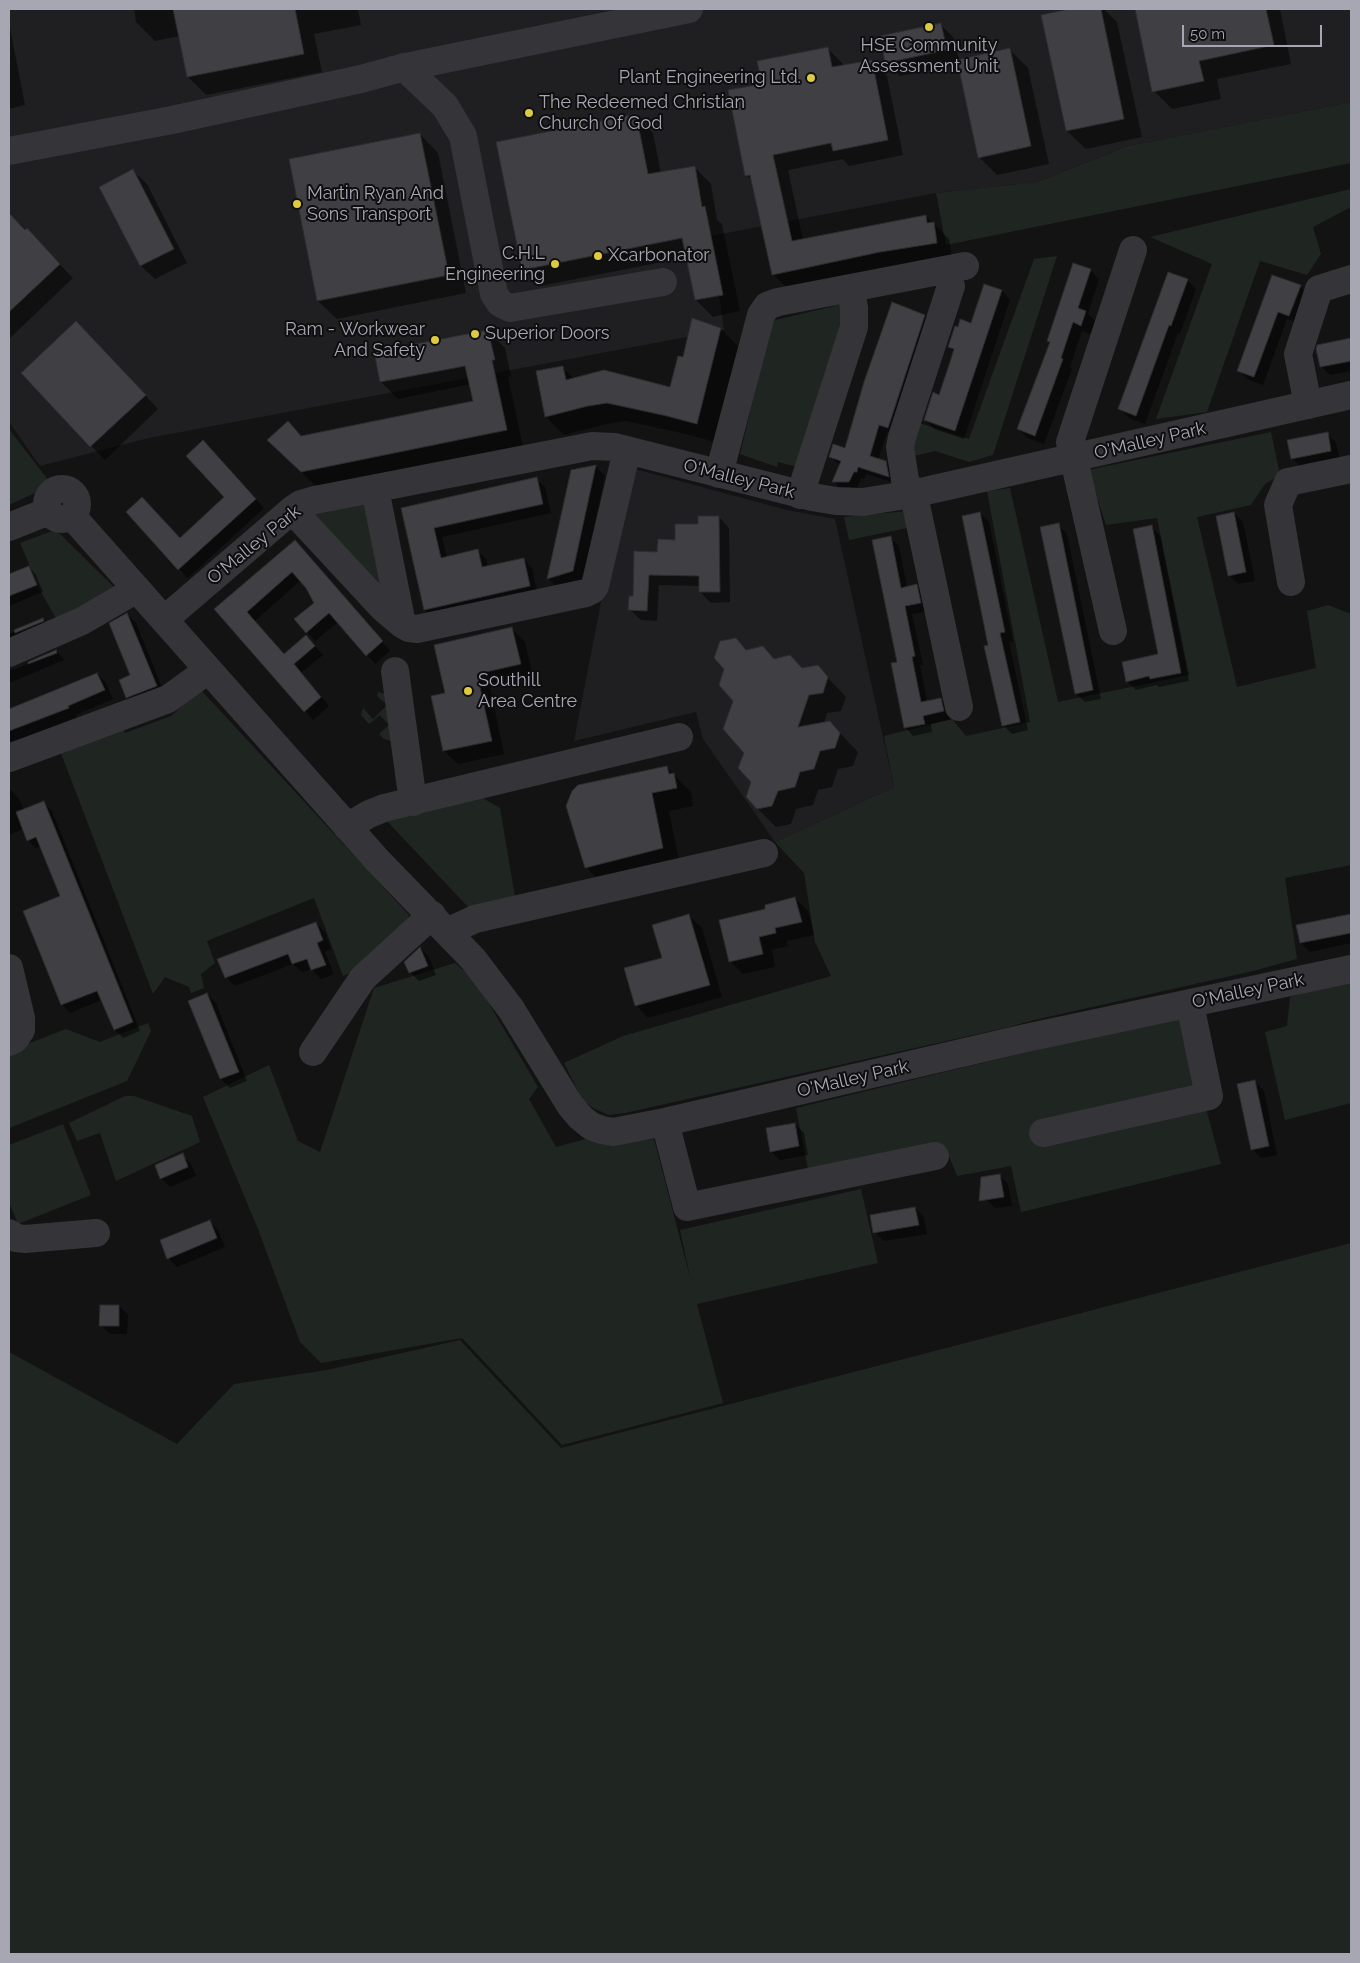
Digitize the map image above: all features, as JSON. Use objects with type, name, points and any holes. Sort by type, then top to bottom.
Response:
[{"type":"street","points":[[9,151],[172,120],[404,68],[689,9]]},
{"type":"street","points":[[404,68],[445,106],[463,136],[494,294],[500,303],[510,308],[663,282]]},
{"type":"street","points":[[1113,631],[1070,442],[1132,250]]},
{"type":"street","points":[[719,474],[761,315],[767,306],[778,302],[851,289],[958,276],[900,447],[905,480],[916,505],[959,707]]},
{"type":"street","points":[[1308,405],[1298,354],[1319,289],[1351,279]]},
{"type":"street","points":[[800,495],[854,327],[851,289]]},
{"type":"street","name":"O'Malley Park","points":[[165,619],[301,504],[592,446],[615,447],[800,495],[836,502],[863,502],[912,494],[1308,405],[1350,402]]},
{"type":"street","points":[[292,510],[384,608],[408,628],[417,629],[586,593],[592,590],[595,586],[627,450]]},
{"type":"street","points":[[1291,582],[1278,505],[1288,482],[1351,469]]},
{"type":"street","points":[[375,489],[402,624]]},
{"type":"street","name":"O'Malley Park","points":[[9,527],[60,514],[138,588],[347,827],[474,959],[511,1009],[543,1064],[580,1117],[591,1126],[602,1130],[612,1132],[665,1122],[1026,1038],[1351,969]]},
{"type":"street","points":[[9,653],[82,621],[138,588]]},
{"type":"street","points":[[9,758],[168,698],[208,670]]},
{"type":"street","points":[[395,671],[413,802]]},
{"type":"street","points":[[347,827],[375,810],[679,737]]},
{"type":"street","points":[[313,1052],[363,978],[440,923],[475,919],[764,853]]},
{"type":"street","points":[[9,968],[21,1018],[21,1030],[15,1039],[9,1042]]},
{"type":"street","points":[[1043,1133],[1209,1096],[1190,1004]]},
{"type":"street","points":[[665,1122],[687,1207],[935,1156]]},
{"type":"street","points":[[9,1233],[16,1238],[26,1239],[96,1233]]},
{"type":"shaded area","points":[[9,9],[1351,9],[1351,102],[1128,146],[1037,182],[936,193],[711,236],[724,330],[149,438],[40,466],[9,422]]},
{"type":"shaded area","points":[[1351,102],[1351,163],[946,245],[936,193],[1037,182],[1128,146]]},
{"type":"shaded area","points":[[1351,189],[1351,207],[1313,227],[1321,254],[1307,275],[1260,261],[1207,412],[1156,419],[1212,264],[1150,237]]},
{"type":"shaded area","points":[[1057,256],[993,455],[969,462],[935,451],[910,457],[916,422],[969,439],[1034,259]]},
{"type":"shaded area","points":[[843,304],[846,313],[797,467],[778,462],[777,467],[740,454],[767,342],[767,322]]},
{"type":"shaded area","points":[[9,429],[52,485],[9,505]]},
{"type":"shaded area","points":[[1271,432],[1280,475],[1265,484],[1251,505],[1197,517],[1237,687],[1316,668],[1307,611],[1328,605],[1351,614],[1351,865],[1285,878],[1297,959],[1253,971],[1009,1027],[625,1113],[609,1115],[583,1101],[564,1063],[623,1036],[831,976],[815,942],[804,873],[775,842],[894,787],[884,736],[952,719],[966,736],[1030,722],[987,491],[1010,488],[1058,702],[1189,675],[1157,518],[1106,525],[1088,470]]},
{"type":"shaded area","points":[[635,469],[787,510],[835,519],[894,787],[775,842],[703,739],[696,712],[574,741],[602,597]]},
{"type":"shaded area","points":[[367,498],[385,594],[309,514]]},
{"type":"shaded area","points":[[907,511],[912,527],[849,540],[844,517]]},
{"type":"shaded area","points":[[55,531],[117,590],[58,622],[41,592],[20,543]]},
{"type":"shaded area","points":[[200,689],[409,915],[407,925],[358,970],[343,976],[314,898],[207,941],[215,963],[201,974],[204,988],[191,993],[189,987],[165,977],[153,994],[59,748],[121,724],[125,733],[171,716]]},
{"type":"shaded area","points":[[378,692],[386,694],[391,741],[384,739],[379,734],[389,725],[380,715],[369,724],[361,715],[363,708],[373,719],[387,705],[377,696]]},
{"type":"shaded area","points":[[476,794],[500,808],[515,897],[469,908],[384,818]]},
{"type":"shaded area","points":[[455,963],[475,980],[538,1087],[529,1099],[556,1147],[586,1139],[610,1143],[654,1139],[691,1281],[680,1230],[861,1189],[878,1263],[697,1304],[723,1403],[562,1445],[462,1338],[321,1363],[300,1342],[258,1229],[203,1097],[269,1065],[298,1141],[320,1152],[374,988]]},
{"type":"shaded area","points":[[1351,979],[1351,1103],[1285,1120],[1265,1032],[1287,1026],[1290,997]]},
{"type":"shaded area","points":[[1181,1015],[1221,1164],[1021,1212],[1011,1166],[957,1176],[945,1146],[809,1174],[796,1108]]},
{"type":"shaded area","points":[[148,1023],[151,1031],[127,1081],[9,1128],[9,1051],[66,1029],[100,1042]]},
{"type":"shaded area","points":[[125,1096],[134,1096],[192,1116],[200,1142],[116,1181],[100,1133],[77,1141],[69,1123]]},
{"type":"shaded area","points":[[63,1124],[91,1195],[18,1224],[9,1202],[9,1145]]},
{"type":"shaded area","points":[[1351,1243],[1351,1954],[9,1954],[9,1352],[177,1444],[234,1384],[327,1370],[460,1340],[561,1448]]},
{"type":"building","points":[[173,9],[295,9],[304,54],[187,77]]},
{"type":"building","points":[[1069,9],[1101,9],[1124,119],[1066,131],[1041,15]]},
{"type":"building","points":[[1135,9],[1266,9],[1274,45],[1199,61],[1204,81],[1152,92]]},
{"type":"building","points":[[941,23],[947,50],[885,63],[880,36]]},
{"type":"building","points":[[828,47],[832,67],[872,60],[888,140],[833,151],[831,143],[773,155],[792,241],[926,215],[927,223],[934,222],[937,243],[880,252],[772,275],[750,175],[745,176],[728,90],[762,84],[757,61]]},
{"type":"building","points":[[1010,48],[1031,146],[978,158],[957,60]]},
{"type":"building","points":[[636,114],[648,174],[695,166],[702,207],[705,206],[723,295],[695,300],[682,238],[522,270],[496,142]]},
{"type":"building","points":[[420,133],[449,275],[317,301],[289,159]]},
{"type":"building","points":[[133,169],[174,249],[140,266],[99,187]]},
{"type":"building","points":[[9,213],[25,230],[27,228],[60,264],[9,312]]},
{"type":"building","points":[[1073,263],[1091,269],[1078,308],[1086,311],[1081,326],[1073,322],[1061,358],[1063,359],[1035,436],[1017,429],[1050,342],[1047,341]]},
{"type":"building","points":[[1168,272],[1188,279],[1136,416],[1118,409]]},
{"type":"building","points":[[1272,275],[1301,285],[1289,316],[1278,312],[1254,377],[1237,371]]},
{"type":"building","points":[[984,284],[1002,290],[955,431],[924,420],[933,392],[939,395],[951,359],[954,349],[948,347],[955,326],[958,327],[960,319],[971,323]]},
{"type":"building","points":[[892,302],[925,315],[888,428],[879,425],[870,456],[886,461],[889,477],[858,467],[857,472],[854,472],[849,482],[832,482],[841,461],[829,457],[833,444],[845,448],[864,382]]},
{"type":"building","points":[[692,318],[721,328],[697,424],[607,403],[545,417],[536,371],[563,366],[566,380],[604,370],[670,387],[678,356],[683,357]]},
{"type":"building","points":[[76,321],[146,395],[90,447],[21,373]]},
{"type":"building","points":[[488,330],[495,360],[492,360],[507,430],[301,472],[267,440],[288,421],[301,436],[473,401],[465,366],[380,382],[374,352]]},
{"type":"building","points":[[1351,338],[1351,361],[1320,367],[1316,349],[1317,345]]},
{"type":"building","points":[[1328,432],[1331,451],[1291,459],[1287,440]]},
{"type":"building","points":[[203,440],[256,499],[178,570],[126,512],[142,497],[180,538],[224,497],[186,456]]},
{"type":"building","points":[[596,465],[573,571],[547,579],[571,470]]},
{"type":"building","points":[[537,477],[543,504],[434,528],[441,558],[478,549],[482,567],[524,558],[530,586],[424,610],[401,508]]},
{"type":"building","points":[[980,512],[1005,632],[1000,633],[1020,722],[1002,726],[984,646],[988,645],[962,516]]},
{"type":"building","points":[[1234,512],[1246,572],[1228,576],[1216,516]]},
{"type":"building","points":[[698,516],[719,516],[720,592],[699,592],[699,576],[649,575],[647,611],[628,610],[629,596],[633,596],[634,551],[657,552],[658,539],[675,540],[675,524],[698,524]]},
{"type":"building","points":[[1059,523],[1093,690],[1075,694],[1040,527]]},
{"type":"building","points":[[1152,525],[1181,673],[1150,679],[1149,676],[1126,682],[1122,662],[1158,654],[1133,529]]},
{"type":"building","points":[[891,536],[901,588],[917,584],[921,603],[905,606],[915,656],[912,657],[921,702],[941,698],[944,711],[923,716],[925,724],[904,728],[891,663],[897,662],[872,540]]},
{"type":"building","points":[[295,540],[383,641],[366,656],[329,613],[306,633],[294,619],[314,603],[306,588],[292,572],[247,612],[284,654],[306,635],[315,646],[294,664],[321,697],[304,712],[214,609]]},
{"type":"building","points":[[29,566],[37,585],[9,596],[9,574]]},
{"type":"building","points":[[127,613],[157,686],[126,698],[119,680],[130,675],[109,623]]},
{"type":"building","points":[[43,618],[44,621],[15,633],[14,630]]},
{"type":"building","points":[[512,627],[521,664],[477,674],[492,741],[443,751],[431,696],[445,693],[434,645]]},
{"type":"building","points":[[736,638],[746,650],[763,646],[774,659],[790,655],[802,668],[818,665],[828,677],[823,693],[809,695],[798,727],[830,721],[840,733],[835,748],[820,751],[814,769],[800,772],[795,787],[778,791],[772,806],[757,809],[746,797],[751,782],[738,768],[744,753],[723,729],[733,701],[719,685],[724,669],[714,658],[720,641]]},
{"type":"building","points":[[56,650],[57,653],[28,664],[28,662]]},
{"type":"building","points":[[97,673],[105,690],[68,706],[69,708],[9,731],[9,709]]},
{"type":"building","points":[[667,766],[669,774],[674,773],[677,788],[652,793],[663,848],[585,868],[566,806],[572,791],[578,785]]},
{"type":"building","points":[[44,801],[133,1022],[114,1030],[97,991],[61,1005],[23,911],[60,896],[36,837],[27,841],[16,812]]},
{"type":"building","points":[[795,897],[802,922],[775,928],[776,933],[759,937],[763,954],[729,962],[719,920],[765,909],[765,905]]},
{"type":"building","points":[[689,914],[710,985],[635,1006],[624,968],[662,958],[652,925]]},
{"type":"building","points":[[1351,914],[1351,933],[1300,943],[1296,925]]},
{"type":"building","points":[[316,922],[323,940],[317,943],[326,965],[311,970],[307,959],[292,964],[288,954],[225,978],[217,959]]},
{"type":"building","points":[[420,947],[428,966],[409,973],[404,962]]},
{"type":"building","points":[[207,993],[239,1072],[220,1079],[188,1001]]},
{"type":"building","points":[[1255,1080],[1269,1146],[1251,1150],[1237,1084]]},
{"type":"building","points":[[795,1123],[799,1146],[770,1152],[766,1128]]},
{"type":"building","points":[[183,1153],[188,1167],[160,1179],[155,1165]]},
{"type":"building","points":[[1000,1174],[1004,1197],[979,1201],[981,1177]]},
{"type":"building","points":[[915,1207],[919,1225],[873,1233],[870,1215]]},
{"type":"building","points":[[210,1220],[217,1238],[167,1259],[160,1240]]},
{"type":"building","points":[[100,1305],[119,1305],[119,1326],[99,1326]]},
{"type":"place","name":"HSE Community Assessment Unit","points":[[929,27]]},
{"type":"place","name":"Plant Engineering Ltd.","points":[[811,78]]},
{"type":"place","name":"The Redeemed Christian Church Of God","points":[[529,113]]},
{"type":"place","name":"Martin Ryan And Sons Transport","points":[[297,204]]},
{"type":"place","name":"Xcarbonator","points":[[598,256]]},
{"type":"place","name":"C.H.L Engineering","points":[[555,264]]},
{"type":"place","name":"Superior Doors","points":[[475,334]]},
{"type":"place","name":"Ram - Workwear And Safety","points":[[435,340]]},
{"type":"place","name":"Southill Area Centre","points":[[468,691]]}]
